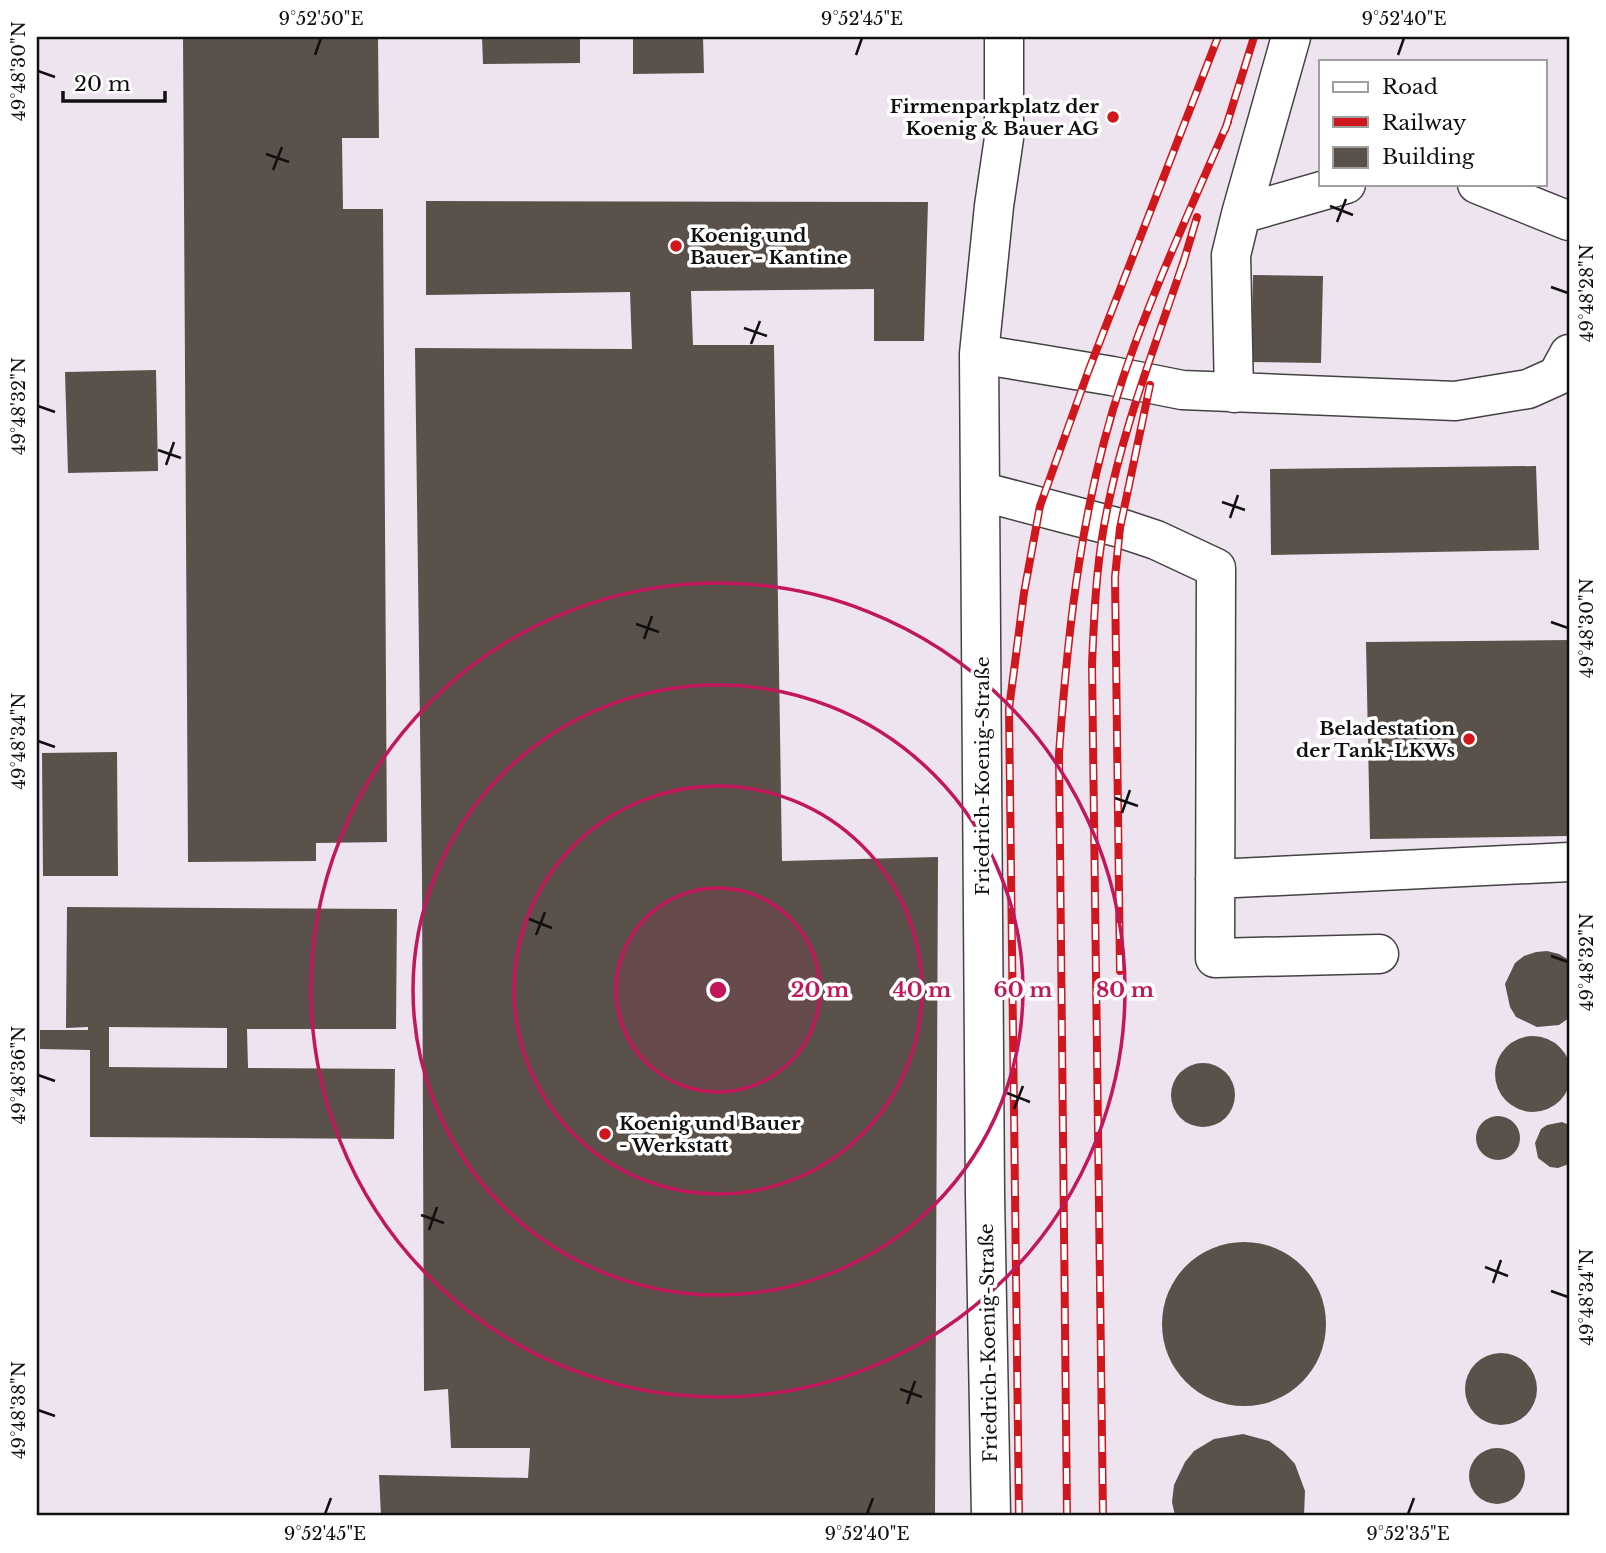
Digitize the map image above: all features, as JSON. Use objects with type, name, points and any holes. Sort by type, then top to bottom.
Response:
[{"type":"street","name":"Friedrich-Koenig-Straße","points":[[991,1516],[985,1181],[979,354],[994,206],[1004,138],[1004,37]]},
{"type":"street","points":[[1234,393],[1231,255],[1291,37]]},
{"type":"street","points":[[1241,214],[1339,186]]},
{"type":"street","points":[[1482,186],[1569,221]]},
{"type":"street","points":[[979,354],[1182,390],[1455,401],[1528,389],[1558,376],[1569,354]]},
{"type":"street","points":[[980,491],[1105,523],[1156,540],[1216,568],[1216,958],[1379,954]]},
{"type":"street","points":[[1215,879],[1569,862]]},
{"type":"shaded area","points":[[37,37],[1569,37],[1569,1516],[37,1516]]},
{"type":"building","points":[[183,37],[378,37],[379,138],[342,138],[343,209],[383,209],[387,842],[316,843],[316,861],[188,862]]},
{"type":"building","points":[[482,37],[580,37],[580,63],[483,64]]},
{"type":"building","points":[[633,37],[703,37],[704,73],[633,74]]},
{"type":"building","name":"Koenig und Bauer - Werkstatt","points":[[426,201],[928,202],[924,341],[874,341],[874,289],[691,291],[693,345],[774,345],[782,861],[938,857],[935,1516],[381,1516],[379,1475],[528,1478],[530,1448],[451,1448],[448,1389],[424,1391],[422,878],[415,348],[632,349],[630,292],[426,295]]},
{"type":"building","points":[[1253,275],[1323,276],[1321,363],[1251,362]]},
{"type":"building","points":[[156,370],[158,471],[68,473],[65,372]]},
{"type":"building","points":[[1536,466],[1539,550],[1271,555],[1270,469]]},
{"type":"building","name":"Beladestation der Tank-LKWs","points":[[1569,640],[1569,836],[1370,839],[1366,642]]},
{"type":"building","points":[[117,752],[118,876],[43,876],[42,753]]},
{"type":"building","points":[[67,907],[397,909],[396,1029],[247,1029],[248,1068],[395,1069],[394,1139],[90,1137],[90,1050],[40,1049],[40,1030],[88,1030],[88,1027],[66,1028]],"holes":[[[109,1027],[227,1028],[227,1068],[109,1067]]]},
{"type":"building","points":[[1547,951],[1569,960],[1569,1018],[1559,1025],[1537,1027],[1516,1017],[1510,1007],[1505,984],[1515,963],[1524,956]]},
{"type":"building","points":[[1533,1036],[1547,1039],[1560,1047],[1568,1060],[1571,1074],[1568,1088],[1560,1101],[1547,1109],[1533,1112],[1519,1109],[1506,1101],[1498,1088],[1495,1074],[1498,1060],[1506,1047],[1519,1039]]},
{"type":"building","points":[[1203,1063],[1215,1065],[1226,1072],[1233,1083],[1233,1107],[1226,1118],[1215,1125],[1203,1127],[1191,1125],[1180,1118],[1173,1107],[1171,1095],[1173,1083],[1180,1072],[1191,1065]]},
{"type":"building","points":[[1498,1116],[1507,1117],[1514,1122],[1519,1129],[1519,1147],[1514,1154],[1507,1159],[1498,1160],[1489,1159],[1482,1154],[1477,1147],[1476,1138],[1477,1129],[1482,1122],[1489,1117]]},
{"type":"building","points":[[1562,1122],[1569,1125],[1569,1164],[1558,1168],[1550,1167],[1538,1158],[1535,1143],[1541,1129]]},
{"type":"building","points":[[1244,1242],[1275,1249],[1302,1266],[1319,1293],[1326,1324],[1319,1355],[1302,1382],[1275,1399],[1244,1406],[1213,1399],[1186,1382],[1169,1355],[1162,1324],[1169,1293],[1186,1266],[1213,1249]]},
{"type":"building","points":[[1508,1353],[1527,1363],[1535,1375],[1535,1403],[1527,1415],[1515,1423],[1494,1425],[1475,1415],[1467,1403],[1465,1382],[1475,1363],[1487,1355]]},
{"type":"building","points":[[1243,1434],[1269,1441],[1295,1464],[1305,1491],[1304,1516],[1175,1516],[1172,1502],[1174,1485],[1185,1462],[1194,1451],[1214,1439]]},
{"type":"building","points":[[1497,1448],[1508,1450],[1517,1456],[1523,1465],[1523,1487],[1517,1496],[1508,1502],[1497,1504],[1486,1502],[1477,1496],[1471,1487],[1469,1476],[1471,1465],[1477,1456],[1486,1450]]},
{"type":"railway","points":[[1019,1516],[1009,709],[1024,593],[1040,506],[1088,372],[1218,37]]},
{"type":"railway","points":[[1225,130],[1254,37]]},
{"type":"railway","points":[[1067,1516],[1059,754],[1072,611],[1097,470],[1123,378],[1159,281],[1228,122]]},
{"type":"railway","points":[[1182,267],[1197,217]]},
{"type":"railway","points":[[1103,1516],[1092,664],[1097,577],[1101,543],[1119,458],[1184,260]]},
{"type":"railway","points":[[1120,971],[1115,577],[1120,528],[1150,385]]},
{"type":"place","name":"Firmenparkplatz der Koenig & Bauer AG","points":[[1113,117]]},
{"type":"place","name":"Koenig und Bauer - Kantine","points":[[676,246]]},
{"type":"place","name":"Beladestation der Tank-LKWs","points":[[1469,739]]},
{"type":"place","name":"Koenig und Bauer - Werkstatt","points":[[605,1134]]}]
